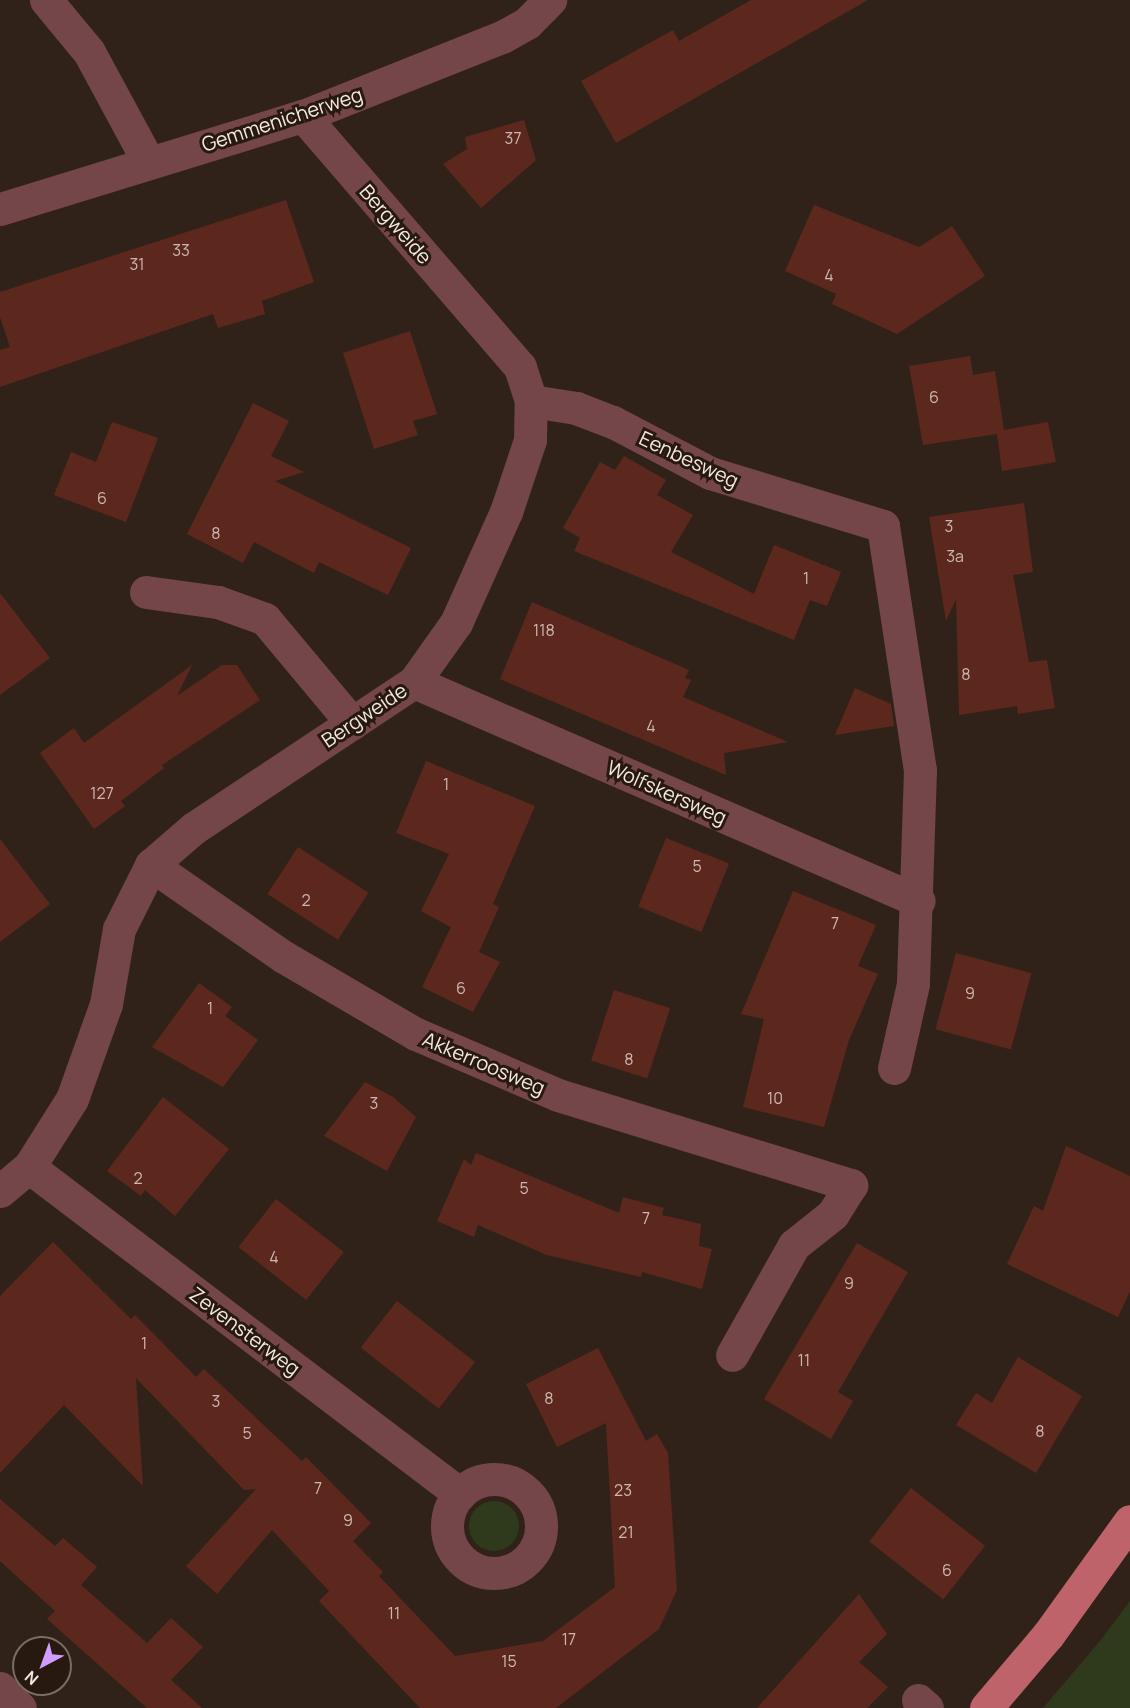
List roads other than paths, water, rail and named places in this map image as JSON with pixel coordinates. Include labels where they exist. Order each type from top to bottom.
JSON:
[{"type":"main road","points":[[986,1708],[1048,1635],[1130,1521]]},
{"type":"street","points":[[46,0],[89,52],[148,161]]},
{"type":"street","name":"Gemmenicherweg","points":[[0,209],[148,161],[303,116],[502,37],[527,23],[550,0]]},
{"type":"street","name":"Bergweide","points":[[0,1191],[29,1167],[72,1099],[106,1004],[119,929],[152,865],[194,828],[414,682],[456,623],[506,512],[530,440],[531,401],[520,368],[303,116]]},
{"type":"street","name":"Eenbesweg","points":[[531,401],[576,408],[613,422],[710,473],[883,526],[920,770],[919,901]]},
{"type":"street","points":[[146,592],[218,602],[265,619],[352,723]]},
{"type":"street","name":"Wolfskersweg","points":[[414,682],[919,901]]},
{"type":"street","name":"Akkerroosweg","points":[[152,865],[284,957],[416,1034],[558,1095],[851,1185],[833,1214],[794,1245],[732,1355]]},
{"type":"street","points":[[894,1068],[914,984],[919,901]]},
{"type":"street","name":"Zevensterweg","points":[[29,1167],[460,1494]]},
{"type":"street","points":[[0,1688],[20,1708]]}]
